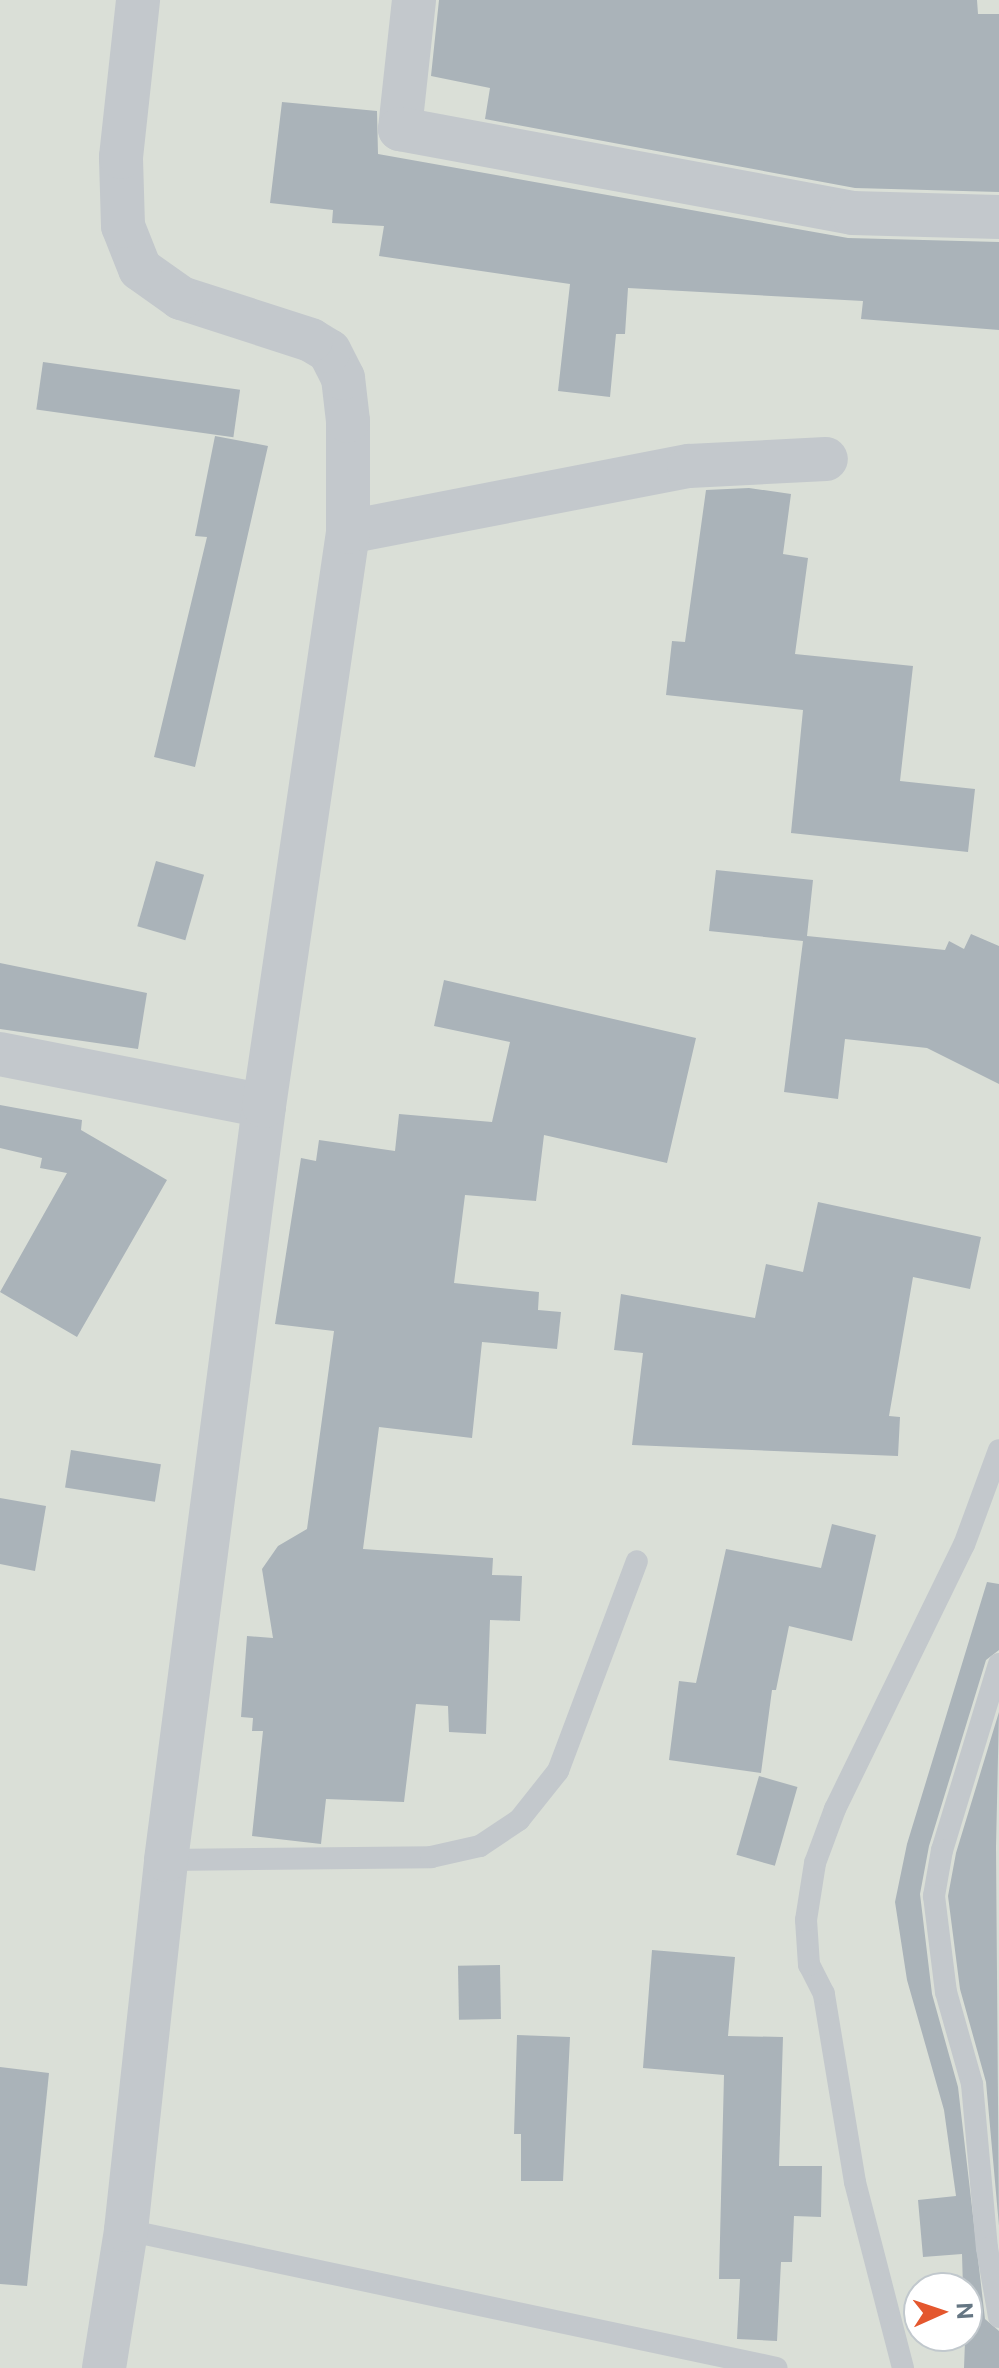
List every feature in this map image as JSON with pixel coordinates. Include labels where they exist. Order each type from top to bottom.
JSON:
[{"type":"street","points":[[104,2368],[126,2230],[166,1860],[264,1106],[348,532],[348,421],[343,378],[329,351],[311,340],[181,298],[140,269],[123,226],[121,157],[138,0]]},
{"type":"street","points":[[414,0],[400,129],[852,213],[999,217]]},
{"type":"street","points":[[348,532],[689,466],[826,459]]},
{"type":"street","points":[[0,1054],[264,1106]]},
{"type":"lane","points":[[903,2368],[855,2182],[824,1994],[809,1965],[806,1920],[815,1863],[835,1809],[964,1545],[999,1450]]},
{"type":"lane","points":[[166,1860],[431,1857],[480,1846],[519,1820],[558,1771],[637,1561]]},
{"type":"lane","points":[[999,1664],[942,1850],[934,1896],[940,1963],[972,2084],[987,2248],[999,2317]]},
{"type":"lane","points":[[126,2230],[777,2368]]},
{"type":"shaded area","points":[[0,0],[999,0],[999,2368],[0,2368]]},
{"type":"building","points":[[439,0],[977,0],[978,14],[999,14],[999,192],[855,188],[485,119],[490,88],[431,76]]},
{"type":"building","points":[[282,102],[377,111],[378,154],[848,238],[999,242],[999,330],[861,319],[863,301],[628,288],[625,334],[616,334],[610,397],[558,391],[570,284],[379,256],[384,226],[332,223],[333,210],[270,203]]},
{"type":"building","points":[[43,362],[240,390],[233,437],[36,410]]},
{"type":"building","points":[[215,436],[268,446],[195,767],[154,757],[207,537],[195,536]]},
{"type":"building","points":[[749,488],[791,494],[783,554],[808,558],[795,654],[913,666],[900,781],[975,789],[968,852],[791,833],[803,710],[666,695],[672,641],[685,642],[706,490]]},
{"type":"building","points":[[156,861],[204,875],[185,940],[137,926]]},
{"type":"building","points":[[716,870],[813,880],[807,936],[945,950],[949,941],[964,949],[971,934],[999,946],[999,1084],[927,1048],[845,1039],[838,1099],[784,1092],[803,941],[709,931]]},
{"type":"building","points":[[0,963],[147,993],[138,1049],[0,1029]]},
{"type":"building","points":[[444,980],[696,1038],[667,1163],[544,1135],[536,1201],[465,1195],[454,1283],[539,1292],[538,1310],[561,1312],[557,1349],[482,1342],[472,1438],[379,1427],[363,1549],[493,1558],[492,1575],[522,1576],[520,1621],[490,1620],[486,1734],[449,1732],[448,1706],[416,1704],[404,1802],[326,1799],[321,1844],[252,1836],[263,1731],[252,1731],[253,1718],[241,1717],[247,1636],[273,1638],[262,1569],[278,1546],[307,1529],[334,1331],[275,1324],[301,1158],[316,1161],[319,1140],[395,1151],[399,1114],[492,1122],[510,1042],[434,1026]]},
{"type":"building","points":[[0,1105],[82,1120],[81,1130],[167,1180],[77,1337],[0,1292],[67,1173],[40,1168],[42,1158],[0,1148]]},
{"type":"building","points":[[818,1202],[981,1237],[970,1289],[913,1277],[889,1416],[900,1417],[898,1456],[632,1445],[643,1353],[614,1350],[621,1294],[755,1318],[766,1264],[803,1272]]},
{"type":"building","points":[[71,1450],[161,1464],[155,1502],[65,1488]]},
{"type":"building","points":[[0,1498],[46,1506],[35,1571],[0,1564]]},
{"type":"building","points":[[832,1524],[876,1535],[852,1641],[789,1626],[776,1690],[772,1690],[761,1773],[669,1760],[679,1681],[696,1683],[726,1549],[821,1568]]},
{"type":"building","points":[[987,1582],[999,1584],[999,1650],[986,1660],[929,1846],[920,1894],[932,1994],[958,2087],[980,2272],[963,2272],[962,2254],[923,2257],[918,2200],[956,2196],[944,2110],[907,1980],[895,1902],[907,1844]]},
{"type":"building","points":[[999,1712],[996,1847],[999,2226],[986,2082],[960,1989],[948,1896],[956,1853]]},
{"type":"building","points":[[759,1776],[797,1787],[775,1866],[736,1855]]},
{"type":"building","points":[[652,1950],[735,1957],[728,2036],[783,2037],[779,2166],[822,2166],[821,2217],[794,2216],[792,2262],[781,2262],[777,2341],[737,2339],[740,2279],[719,2279],[724,2075],[643,2068]]},
{"type":"building","points":[[500,1965],[501,2019],[459,2020],[458,1966]]},
{"type":"building","points":[[517,2035],[570,2037],[563,2181],[521,2181],[521,2134],[514,2134]]},
{"type":"building","points":[[0,2067],[49,2073],[27,2286],[0,2284]]},
{"type":"building","points":[[983,2302],[985,2319],[999,2331],[999,2368],[964,2368],[965,2352],[983,2352]]}]
